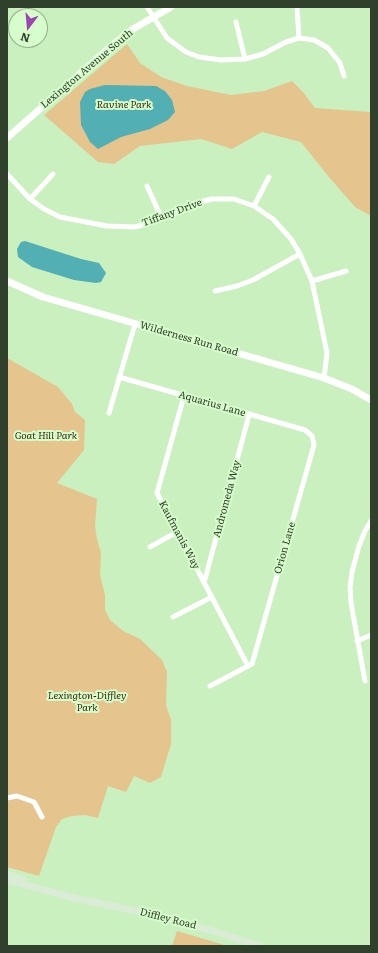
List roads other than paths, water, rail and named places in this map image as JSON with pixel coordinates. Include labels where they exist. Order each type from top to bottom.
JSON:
[{"type":"main road","name":"Diffley Road","points":[[7,874],[74,898]]},
{"type":"main road","name":"Diffley Road","points":[[7,880],[74,898],[152,915],[216,932],[260,946]]},
{"type":"street","points":[[147,7],[168,38],[186,52],[221,60],[245,60],[263,54],[286,42],[299,38],[314,40],[328,48],[340,63],[344,76]]},
{"type":"street","name":"Lexington Avenue South","points":[[7,138],[110,47],[133,29],[171,7]]},
{"type":"street","points":[[297,7],[299,38]]},
{"type":"street","points":[[236,22],[245,60]]},
{"type":"street","name":"Tiffany Drive","points":[[7,174],[30,198],[44,209],[60,217],[106,226],[135,227],[162,219],[196,204],[212,199],[234,199],[254,206],[273,220],[291,240],[300,254],[312,281],[327,353],[324,378]]},
{"type":"street","points":[[30,198],[53,174]]},
{"type":"street","points":[[254,206],[269,176]]},
{"type":"street","points":[[147,186],[162,219]]},
{"type":"street","points":[[215,291],[237,286],[253,280],[300,254]]},
{"type":"street","points":[[312,281],[346,272]]},
{"type":"street","name":"Wilderness Run Road","points":[[7,281],[43,297],[324,378],[352,389],[371,400]]},
{"type":"street","points":[[109,413],[135,324]]},
{"type":"street","name":"Aquarius Lane","points":[[119,377],[305,430]]},
{"type":"street","name":"Kaufmanis Way","points":[[184,396],[156,493],[248,666]]},
{"type":"street","name":"Andromeda Way","points":[[204,583],[249,414]]},
{"type":"street","name":"Orion Lane","points":[[248,666],[252,664],[314,445],[312,436],[305,430]]},
{"type":"street","points":[[364,681],[351,603],[350,588],[352,572],[360,546],[365,531],[371,521]]},
{"type":"street","points":[[150,547],[177,532]]},
{"type":"street","points":[[173,617],[212,597]]},
{"type":"street","points":[[357,641],[371,635]]},
{"type":"street","points":[[210,686],[248,666]]},
{"type":"street","points":[[7,798],[17,796],[34,802],[42,817]]},
{"type":"water","points":[[105,85],[156,86],[165,91],[172,100],[175,112],[168,120],[150,129],[121,137],[98,149],[90,142],[81,125],[80,102],[85,92]]},
{"type":"water","points":[[25,241],[81,259],[99,263],[106,273],[101,282],[96,283],[74,280],[32,267],[18,257],[17,249],[21,242]]},
{"type":"park label","name":"Ravine Park","points":[[124,105]]},
{"type":"park label","name":"Goat Hill Park","points":[[46,436]]},
{"type":"park label","name":"Lexington-Diffley Park","points":[[87,702]]}]
